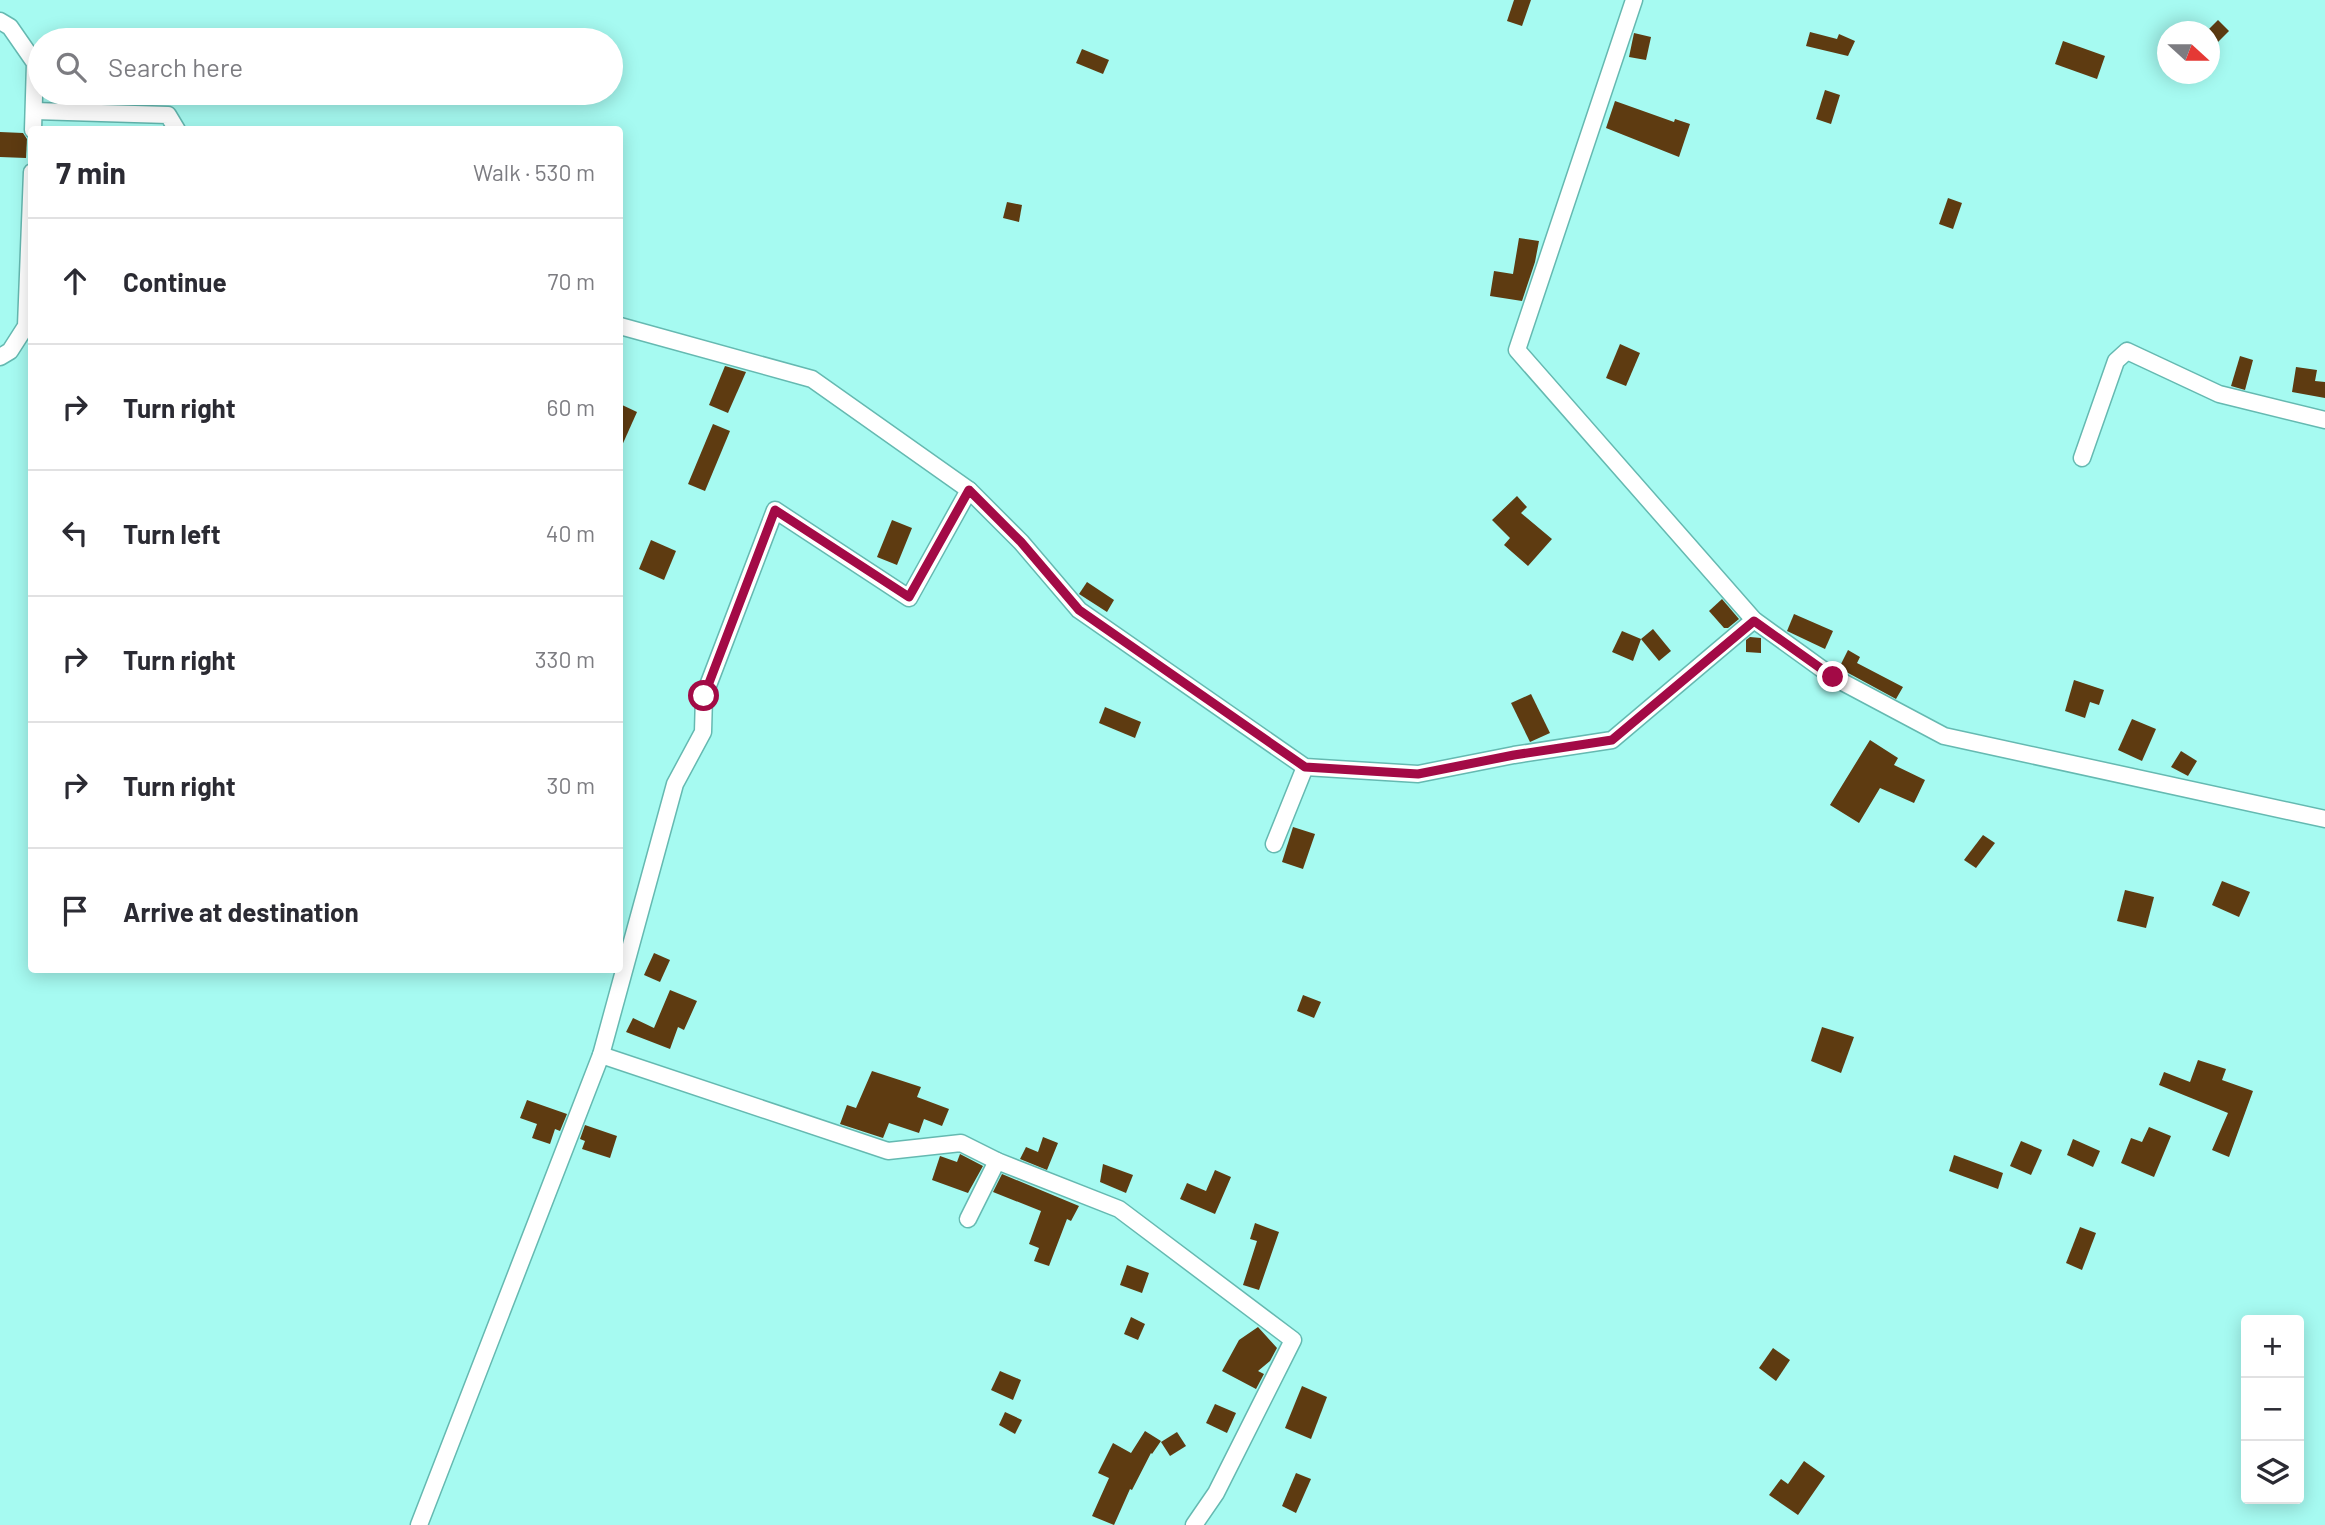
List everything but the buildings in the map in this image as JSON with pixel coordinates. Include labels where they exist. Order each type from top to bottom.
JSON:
[{"type":"street","points":[[1634,0],[1517,350],[1754,621],[1833,677],[1944,736],[2325,819]]},
{"type":"street","points":[[0,21],[10,27],[28,53]]},
{"type":"street","points":[[33,126],[34,105]]},
{"type":"street","points":[[34,111],[168,115],[175,126]]},
{"type":"street","points":[[0,357],[10,351],[26,326],[28,275]]},
{"type":"street","points":[[623,327],[812,379],[969,490],[1021,542],[1079,610],[1305,767],[1418,774],[1514,755],[1612,740],[1754,621]]},
{"type":"street","points":[[2082,458],[2116,361],[2127,351],[2219,394],[2325,420]]},
{"type":"street","points":[[419,1525],[601,1055],[675,784],[703,732],[704,696],[775,510],[909,597],[969,490]]},
{"type":"street","points":[[1274,844],[1305,767]]},
{"type":"street","points":[[601,1055],[888,1151],[961,1143],[997,1161],[1119,1209],[1293,1340],[1216,1493],[1194,1525]]},
{"type":"street","points":[[968,1219],[997,1161]]},
{"type":"route","points":[[704,696],[775,510],[909,597],[969,490],[1021,542],[1079,610],[1305,767],[1418,774],[1514,755],[1612,740],[1754,621],[1833,677]]}]
